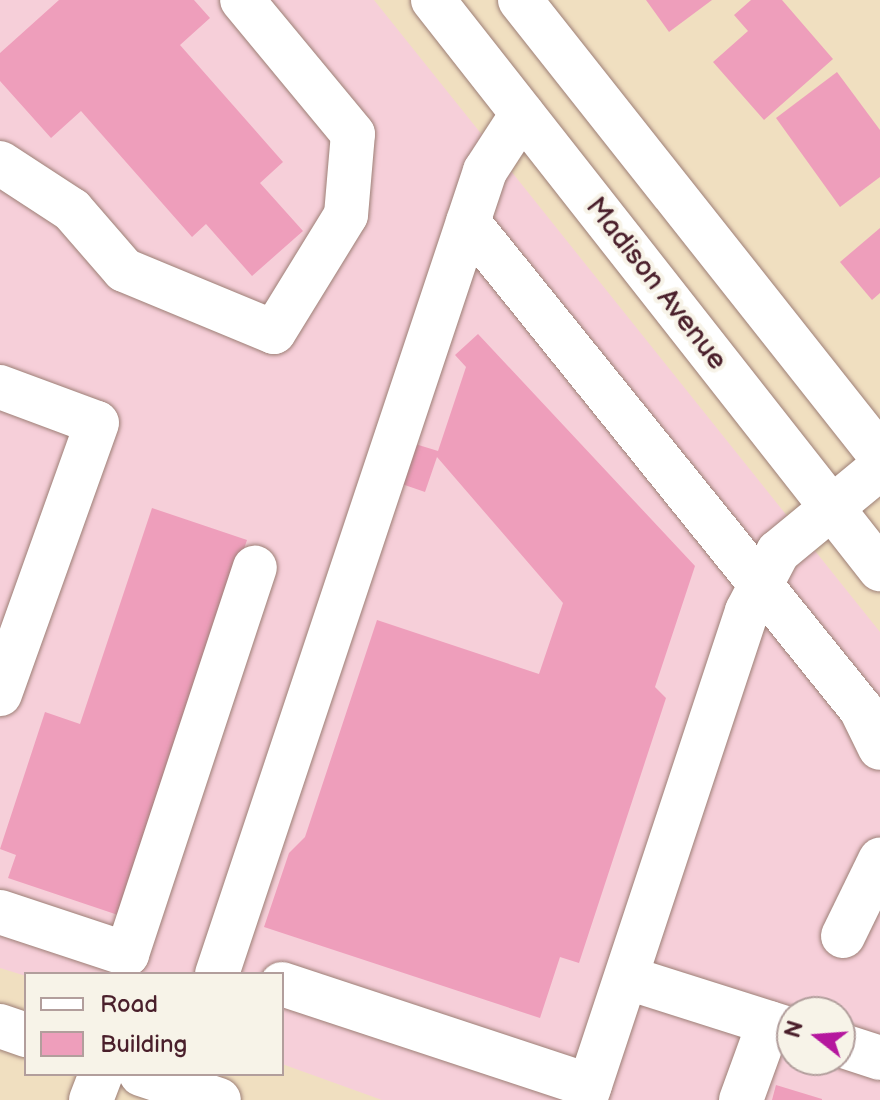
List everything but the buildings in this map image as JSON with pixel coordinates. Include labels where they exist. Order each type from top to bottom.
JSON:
[{"type":"main road","points":[[0,163],[72,210],[124,270],[274,332],[346,215],[353,134],[242,0]]},
{"type":"main road","name":"Madison Avenue","points":[[433,0],[880,569]]},
{"type":"main road","points":[[520,0],[880,455]]},
{"type":"main road","points":[[230,971],[485,171],[522,114]]},
{"type":"main road","points":[[468,222],[759,591],[861,709],[880,748]]},
{"type":"main road","points":[[0,387],[97,423],[0,694]]},
{"type":"main road","points":[[284,985],[588,1093],[759,591],[778,552],[830,505],[880,468]]},
{"type":"main road","points":[[0,912],[125,964],[255,568]]},
{"type":"main road","points":[[843,936],[880,860]]},
{"type":"main road","points":[[628,978],[776,1025]]},
{"type":"main road","points":[[0,1026],[24,1034]]},
{"type":"main road","points":[[741,1100],[776,1034]]},
{"type":"main road","points":[[856,1050],[880,1058]]},
{"type":"main road","points":[[91,1100],[100,1076]]},
{"type":"shaded area","points":[[0,0],[374,0],[880,632],[880,1100],[382,1100],[284,1065],[284,972],[24,972],[24,975],[0,968]]}]
